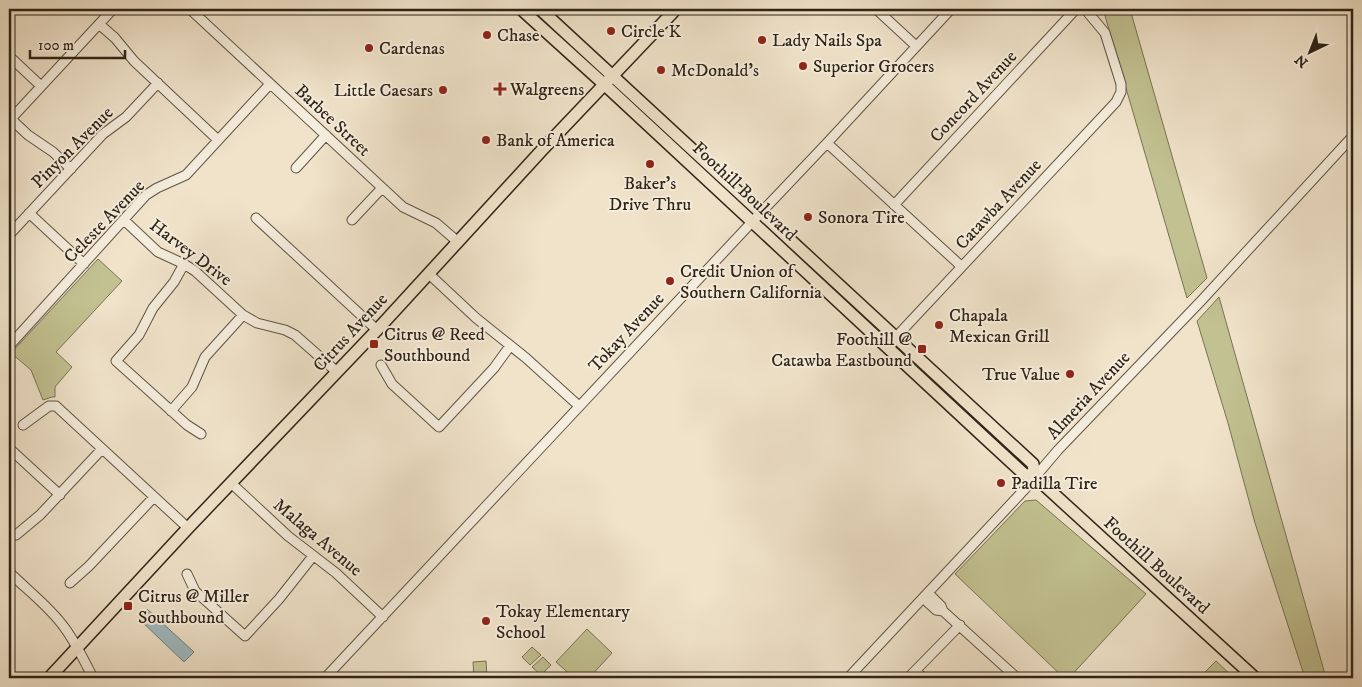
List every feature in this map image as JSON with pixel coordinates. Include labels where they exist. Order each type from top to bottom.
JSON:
[{"type":"main road","name":"Foothill Boulevard","points":[[521,9],[609,80],[760,212],[1034,464],[1035,477]]},
{"type":"main road","name":"Foothill Boulevard","points":[[540,9],[752,222],[1024,474],[1035,477],[1255,678]]},
{"type":"main road","name":"Citrus Avenue","points":[[49,678],[676,9]]},
{"type":"street","points":[[71,169],[53,152],[10,120],[113,9]]},
{"type":"street","points":[[876,9],[916,46]]},
{"type":"street","name":"Tokay Avenue","points":[[325,678],[951,9]]},
{"type":"street","name":"Concord Avenue","points":[[894,205],[1076,9]]},
{"type":"street","name":"Catawba Avenue","points":[[896,337],[1116,102],[1121,92],[1121,84],[1105,33],[1085,9]]},
{"type":"street","name":"Barbee Street","points":[[192,11],[403,207],[436,223],[458,242]]},
{"type":"street","points":[[99,24],[115,38],[134,61],[218,140]]},
{"type":"street","points":[[9,56],[41,86]]},
{"type":"street","name":"Pinyon Avenue","points":[[9,235],[104,134],[126,117],[158,83]]},
{"type":"street","name":"Celeste Avenue","points":[[9,346],[146,195],[186,175],[270,84]]},
{"type":"street","points":[[296,168],[326,135]]},
{"type":"street","name":"Almeria Avenue","points":[[848,678],[1058,450],[1201,301],[1353,136]]},
{"type":"street","points":[[827,143],[961,266]]},
{"type":"street","points":[[352,220],[382,188]]},
{"type":"street","points":[[29,213],[84,264]]},
{"type":"street","points":[[256,218],[377,330]]},
{"type":"street","name":"Harvey Drive","points":[[124,220],[158,252],[184,264],[195,272],[243,315],[257,323],[285,330],[295,335],[337,372]]},
{"type":"street","points":[[184,264],[174,282],[153,308],[139,335],[116,361],[187,425],[201,434]]},
{"type":"street","points":[[429,274],[476,318],[532,363],[579,406]]},
{"type":"street","points":[[171,411],[192,387],[205,357],[243,315]]},
{"type":"street","points":[[381,365],[392,384],[439,427],[494,368],[510,346]]},
{"type":"street","points":[[23,425],[48,406],[56,406],[188,528]]},
{"type":"street","points":[[9,448],[60,495]]},
{"type":"street","points":[[16,535],[60,495],[102,449]]},
{"type":"street","name":"Malaga Avenue","points":[[231,483],[288,536],[357,592],[383,617]]},
{"type":"street","points":[[70,584],[154,497]]},
{"type":"street","points":[[186,574],[195,591],[244,636],[278,599],[313,556]]},
{"type":"street","points":[[9,572],[53,614],[78,648],[93,678]]},
{"type":"street","points":[[925,596],[936,610],[943,611],[960,624],[1017,678]]},
{"type":"street","points":[[908,678],[960,624]]},
{"type":"street","points":[[916,671],[924,678]]},
{"type":"shaded area","points":[[1103,9],[1130,9],[1207,278],[1187,298]]},
{"type":"shaded area","points":[[98,259],[122,281],[56,352],[72,367],[55,387],[55,397],[43,400],[31,370],[11,353]]},
{"type":"shaded area","points":[[1219,297],[1326,678],[1305,678],[1255,523],[1228,423],[1197,321]]},
{"type":"shaded area","points":[[1036,500],[1146,594],[1069,678],[1064,678],[955,574],[1025,501]]},
{"type":"shaded area","points":[[587,629],[612,653],[589,678],[574,678],[556,662]]},
{"type":"shaded area","points":[[532,647],[541,655],[530,665],[522,657]]},
{"type":"shaded area","points":[[543,657],[551,665],[541,675],[532,667]]},
{"type":"shaded area","points":[[486,661],[487,678],[474,678],[473,662]]},
{"type":"shaded area","points":[[1216,661],[1234,678],[1199,678]]},
{"type":"water","points":[[147,609],[194,652],[184,662],[138,618]]},
{"type":"place","name":"Circle K","points":[[611,31]]},
{"type":"place","name":"Chase","points":[[487,35]]},
{"type":"place","name":"Lady Nails Spa","points":[[762,40]]},
{"type":"place","name":"Cardenas","points":[[369,48]]},
{"type":"place","name":"Superior Grocers","points":[[803,66]]},
{"type":"place","name":"McDonald's","points":[[661,70]]},
{"type":"place","name":"Walgreens","points":[[500,89]]},
{"type":"place","name":"Little Caesars","points":[[443,90]]},
{"type":"place","name":"Bank of America","points":[[486,140]]},
{"type":"place","name":"Baker's Drive Thru","points":[[650,164]]},
{"type":"place","name":"Sonora Tire","points":[[808,217]]},
{"type":"place","name":"Credit Union of Southern California","points":[[670,281]]},
{"type":"place","name":"Chapala Mexican Grill","points":[[939,325]]},
{"type":"place","name":"Citrus @ Reed Southbound","points":[[374,344]]},
{"type":"place","name":"Foothill @ Catawba Eastbound","points":[[922,349]]},
{"type":"place","name":"True Value","points":[[1070,374]]},
{"type":"place","name":"Padilla Tire","points":[[1001,483]]},
{"type":"place","name":"Citrus @ Miller Southbound","points":[[128,606]]},
{"type":"place","name":"Tokay Elementary School","points":[[486,621]]}]
